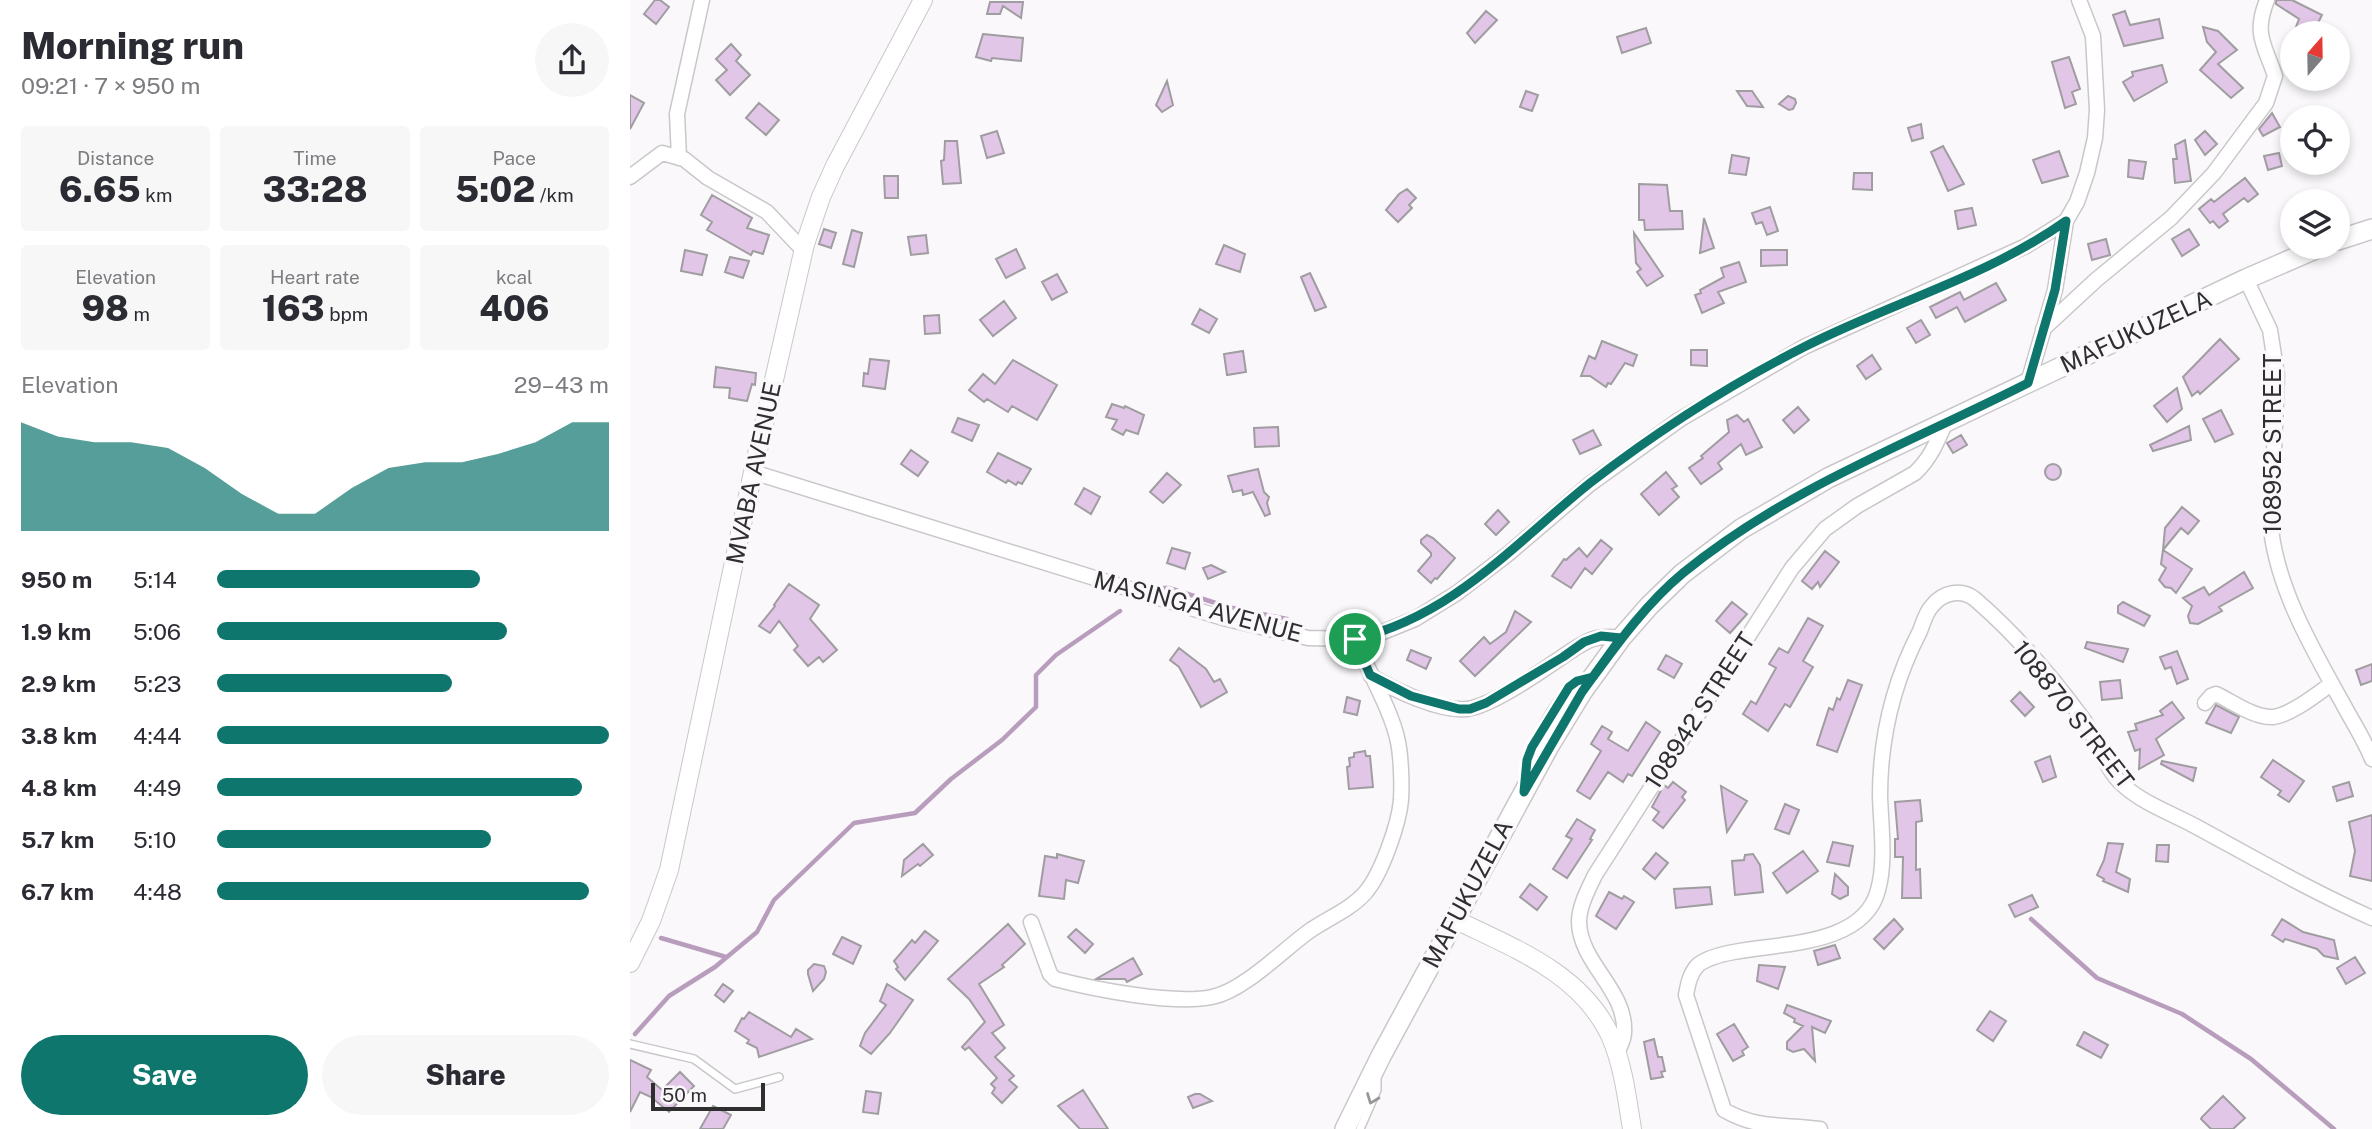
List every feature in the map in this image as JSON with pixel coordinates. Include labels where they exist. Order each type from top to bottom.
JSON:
[{"type":"main road","points":[[2350,236],[2372,229]]},
{"type":"main road","name":"MAFUKUZELA","points":[[1345,1129],[1454,919],[1524,792],[1593,677],[1621,638],[1682,574],[1741,529],[1828,478],[2292,259]]},
{"type":"street","points":[[680,158],[677,114],[702,0]]},
{"type":"street","name":"MVABA AVENUE","points":[[630,963],[651,921],[669,870],[803,250],[835,166],[923,0]]},
{"type":"street","points":[[2028,383],[2055,290],[2066,221],[2077,202],[2095,138],[2097,110],[2093,36],[2079,0]]},
{"type":"street","points":[[2043,329],[2096,280],[2171,218],[2214,173],[2266,103],[2275,76],[2261,38],[2262,18],[2267,0]]},
{"type":"street","points":[[630,177],[662,153],[684,159],[708,178],[767,212],[803,250]]},
{"type":"street","name":"MASINGA AVENUE","points":[[753,472],[1223,618],[1308,638],[1355,639],[1378,634],[1415,619],[1457,593],[1508,554],[1590,484],[1679,420],[1723,394],[1804,347],[2026,246],[2066,221]]},
{"type":"street","name":"108952 STREET","points":[[2246,279],[2270,330],[2277,375],[2271,529],[2273,551],[2295,611],[2372,759]]},
{"type":"street","name":"108942 STREET","points":[[1617,1054],[1624,1034],[1620,1003],[1581,939],[1579,920],[1595,875],[1792,568],[1825,529],[1923,466],[1946,421]]},
{"type":"street","name":"108870 STREET","points":[[1820,1129],[1802,1126],[1758,1129],[1738,1122],[1724,1110],[1686,995],[1688,984],[1691,974],[1700,964],[1719,955],[1827,937],[1839,933],[1858,920],[1871,905],[1880,877],[1880,771],[1891,704],[1907,655],[1932,606],[1953,593],[1960,592],[1973,597],[2017,642],[2084,721],[2110,769],[2122,785],[2149,803],[2194,825],[2271,870],[2372,918]]},
{"type":"street","points":[[1370,675],[1411,696],[1445,706],[1470,709],[1516,686],[1584,642],[1601,636],[1621,638]]},
{"type":"street","points":[[1031,922],[1050,974],[1055,979],[1155,998],[1213,997],[1232,990],[1311,930],[1364,895],[1373,883],[1390,841],[1401,800],[1398,743],[1391,720],[1355,639]]},
{"type":"street","points":[[2205,704],[2216,694],[2255,714],[2275,717],[2307,701],[2331,684]]},
{"type":"street","points":[[1454,919],[1523,954],[1575,985],[1601,1020],[1617,1054],[1632,1129]]},
{"type":"lane","points":[[630,1044],[694,1059],[735,1089],[779,1077]]},
{"type":"lane","points":[[1360,1129],[1377,1090],[1375,1067]]},
{"type":"building","points":[[655,0],[660,0],[669,7],[656,24],[644,14]]},
{"type":"building","points":[[2276,0],[2292,0],[2322,15],[2319,21],[2298,21],[2276,4]]},
{"type":"building","points":[[990,2],[1023,2],[1021,18],[1003,6],[1000,14],[987,14]]},
{"type":"building","points":[[1486,11],[1497,20],[1475,43],[1467,33]]},
{"type":"building","points":[[2125,11],[2130,25],[2159,19],[2163,38],[2124,46],[2113,15]]},
{"type":"building","points":[[2203,27],[2218,31],[2237,50],[2218,64],[2243,88],[2231,98],[2200,70],[2216,52],[2207,42]]},
{"type":"building","points":[[1646,28],[1651,43],[1622,53],[1617,37]]},
{"type":"building","points":[[983,34],[1023,38],[1021,61],[992,58],[991,61],[976,57]]},
{"type":"building","points":[[731,44],[741,55],[736,61],[750,75],[730,95],[716,80],[727,70],[716,59]]},
{"type":"building","points":[[2069,57],[2080,89],[2072,92],[2076,104],[2065,108],[2052,62]]},
{"type":"building","points":[[2162,65],[2167,82],[2134,101],[2123,82],[2133,76],[2132,72]]},
{"type":"building","points":[[1167,81],[1173,105],[1162,112],[1156,105]]},
{"type":"building","points":[[1526,91],[1538,95],[1532,111],[1520,107]]},
{"type":"building","points":[[1737,91],[1752,91],[1763,107],[1747,106]]},
{"type":"building","points":[[630,95],[644,103],[630,129]]},
{"type":"building","points":[[1788,96],[1795,99],[1796,103],[1793,109],[1789,110],[1779,104]]},
{"type":"building","points":[[759,103],[779,120],[766,135],[746,118]]},
{"type":"building","points":[[2272,113],[2280,127],[2263,136],[2259,129]]},
{"type":"building","points":[[1921,124],[1923,138],[1912,141],[1908,128]]},
{"type":"building","points":[[997,131],[1004,153],[987,158],[981,136]]},
{"type":"building","points":[[2205,131],[2217,144],[2205,155],[2195,140]]},
{"type":"building","points":[[2185,140],[2191,181],[2175,183],[2175,145]]},
{"type":"building","points":[[945,141],[957,141],[961,183],[943,184],[941,161],[944,160]]},
{"type":"building","points":[[1943,146],[1964,184],[1948,191],[1931,152]]},
{"type":"building","points":[[2059,151],[2068,176],[2042,183],[2033,160]]},
{"type":"building","points":[[2279,153],[2280,167],[2268,170],[2264,156]]},
{"type":"building","points":[[1732,155],[1749,158],[1746,175],[1729,173]]},
{"type":"building","points":[[2129,160],[2146,162],[2143,179],[2128,177]]},
{"type":"building","points":[[1854,173],[1872,173],[1872,190],[1853,189]]},
{"type":"building","points":[[884,176],[898,176],[898,198],[885,198]]},
{"type":"building","points":[[2245,178],[2258,194],[2248,202],[2244,198],[2223,214],[2228,221],[2219,228],[2213,221],[2210,223],[2199,209],[2211,199],[2214,202]]},
{"type":"building","points":[[1639,184],[1667,185],[1670,211],[1682,211],[1683,229],[1645,230],[1644,220],[1639,220]]},
{"type":"building","points":[[1407,189],[1416,198],[1409,205],[1412,208],[1398,222],[1386,210],[1399,194]]},
{"type":"building","points":[[712,195],[752,218],[747,228],[769,235],[763,254],[753,251],[751,255],[707,230],[712,222],[701,215]]},
{"type":"building","points":[[1770,207],[1778,231],[1767,235],[1762,222],[1756,224],[1752,213]]},
{"type":"building","points":[[1972,208],[1976,225],[1958,229],[1955,211]]},
{"type":"building","points":[[1704,218],[1714,248],[1700,253]]},
{"type":"building","points":[[824,229],[836,233],[831,248],[819,244]]},
{"type":"building","points":[[2189,229],[2199,245],[2182,256],[2172,239]]},
{"type":"building","points":[[852,230],[862,233],[854,267],[843,264]]},
{"type":"building","points":[[1634,233],[1663,276],[1647,286],[1637,272],[1641,269],[1636,263]]},
{"type":"building","points":[[926,235],[928,253],[911,255],[908,237]]},
{"type":"building","points":[[2106,239],[2110,255],[2092,260],[2088,244]]},
{"type":"building","points":[[1224,245],[1245,254],[1240,272],[1216,264]]},
{"type":"building","points":[[1016,249],[1025,268],[1006,278],[996,259]]},
{"type":"building","points":[[685,250],[707,255],[702,275],[681,271]]},
{"type":"building","points":[[1761,250],[1787,250],[1787,265],[1761,266]]},
{"type":"building","points":[[730,257],[749,261],[743,278],[725,272]]},
{"type":"building","points":[[1739,262],[1746,282],[1718,292],[1724,303],[1702,313],[1695,295],[1724,277],[1721,268]]},
{"type":"building","points":[[1310,273],[1326,307],[1315,311],[1301,277]]},
{"type":"building","points":[[1057,274],[1067,292],[1052,300],[1042,282]]},
{"type":"building","points":[[1996,283],[2006,300],[1965,322],[1957,307],[1936,318],[1930,307],[1960,292],[1964,300]]},
{"type":"building","points":[[1004,301],[1016,318],[993,336],[980,320]]},
{"type":"building","points":[[1200,309],[1217,319],[1209,333],[1192,324]]},
{"type":"building","points":[[939,315],[940,333],[925,334],[924,316]]},
{"type":"building","points":[[1921,320],[1930,335],[1916,343],[1907,328]]},
{"type":"building","points":[[2220,339],[2239,359],[2200,394],[2198,391],[2192,396],[2183,377]]},
{"type":"building","points":[[1602,341],[1637,355],[1633,366],[1625,363],[1606,387],[1590,376],[1581,376],[1589,356],[1595,359]]},
{"type":"building","points":[[1691,350],[1707,350],[1707,366],[1691,365]]},
{"type":"building","points":[[1243,351],[1246,372],[1227,375],[1224,354]]},
{"type":"building","points":[[1872,355],[1881,369],[1866,379],[1857,366]]},
{"type":"building","points":[[870,359],[889,361],[885,389],[863,386],[864,373],[868,374]]},
{"type":"building","points":[[1013,360],[1057,385],[1037,420],[1012,406],[1008,412],[987,399],[984,402],[969,390],[983,374],[995,384]]},
{"type":"building","points":[[716,367],[756,373],[755,385],[752,384],[747,401],[729,398],[730,388],[714,387]]},
{"type":"building","points":[[2177,388],[2182,409],[2167,422],[2154,406]]},
{"type":"building","points":[[1112,404],[1124,408],[1125,406],[1144,415],[1138,434],[1126,430],[1123,435],[1112,429],[1117,420],[1106,417]]},
{"type":"building","points":[[1798,407],[1809,420],[1794,433],[1783,420]]},
{"type":"building","points":[[2221,410],[2233,434],[2215,442],[2203,419]]},
{"type":"building","points":[[1737,415],[1744,422],[1748,419],[1762,447],[1746,455],[1741,444],[1718,463],[1722,469],[1701,484],[1689,468],[1729,432],[1727,420]]},
{"type":"building","points":[[958,418],[979,425],[972,441],[952,432]]},
{"type":"building","points":[[2189,426],[2191,440],[2153,451],[2150,445]]},
{"type":"building","points":[[1278,427],[1279,446],[1255,447],[1254,428]]},
{"type":"building","points":[[1593,430],[1601,445],[1580,454],[1573,440]]},
{"type":"building","points":[[1961,435],[1967,445],[1953,453],[1947,443]]},
{"type":"building","points":[[911,450],[928,462],[918,476],[901,464]]},
{"type":"building","points":[[998,453],[1031,469],[1022,484],[1018,482],[1016,485],[1008,480],[1006,483],[987,472]]},
{"type":"building","points":[[2053,464],[2061,472],[2053,480],[2045,472]]},
{"type":"building","points":[[1258,469],[1264,492],[1269,497],[1267,503],[1270,514],[1265,516],[1253,492],[1243,495],[1242,490],[1233,492],[1228,476]]},
{"type":"building","points":[[1666,472],[1677,486],[1672,489],[1679,497],[1659,515],[1641,494]]},
{"type":"building","points":[[1167,473],[1181,485],[1163,503],[1150,492]]},
{"type":"building","points":[[1084,488],[1100,497],[1091,514],[1075,504]]},
{"type":"building","points":[[2182,507],[2199,521],[2188,534],[2181,528],[2163,550],[2165,528]]},
{"type":"building","points":[[1498,510],[1509,522],[1496,535],[1485,524]]},
{"type":"building","points":[[1427,535],[1455,558],[1431,583],[1418,571],[1431,556],[1421,543]]},
{"type":"building","points":[[1601,540],[1612,549],[1592,574],[1585,568],[1571,588],[1552,576],[1564,559],[1579,548],[1587,557]]},
{"type":"building","points":[[1172,548],[1190,553],[1185,569],[1167,563]]},
{"type":"building","points":[[2163,550],[2192,569],[2176,593],[2159,580],[2166,568],[2161,564]]},
{"type":"building","points":[[1825,551],[1839,562],[1820,587],[1818,582],[1812,589],[1802,581]]},
{"type":"building","points":[[1211,565],[1225,572],[1208,579],[1203,568]]},
{"type":"building","points":[[2244,572],[2253,588],[2219,607],[2222,611],[2198,624],[2190,623],[2188,616],[2192,606],[2183,598],[2204,587],[2209,595]]},
{"type":"building","points":[[789,584],[819,605],[810,619],[837,650],[823,662],[819,657],[808,666],[794,650],[798,646],[779,621],[770,633],[759,626]]},
{"type":"building","points":[[1732,602],[1747,614],[1730,633],[1716,621]]},
{"type":"building","points":[[2123,602],[2150,616],[2144,626],[2118,613],[2118,606]]},
{"type":"building","points":[[1515,611],[1531,622],[1475,676],[1460,661],[1484,637],[1490,644],[1506,632]]},
{"type":"building","points":[[1808,618],[1823,626],[1803,661],[1813,667],[1790,707],[1785,704],[1768,731],[1743,714],[1751,701],[1756,704],[1776,668],[1769,664],[1779,648],[1788,653]]},
{"type":"building","points":[[2087,642],[2128,649],[2123,662],[2085,648]]},
{"type":"building","points":[[1179,648],[1206,669],[1214,682],[1220,679],[1227,692],[1201,707],[1179,667],[1170,660]]},
{"type":"building","points":[[1411,650],[1431,658],[1426,669],[1407,660]]},
{"type":"building","points":[[2177,651],[2188,679],[2177,684],[2171,667],[2165,669],[2160,657]]},
{"type":"building","points":[[1666,655],[1682,664],[1674,678],[1658,669]]},
{"type":"building","points":[[2372,664],[2372,681],[2361,685],[2356,670]]},
{"type":"building","points":[[1848,680],[1862,685],[1837,752],[1817,745],[1829,708],[1833,710],[1837,698],[1840,700]]},
{"type":"building","points":[[2120,680],[2122,698],[2102,700],[2100,682]]},
{"type":"building","points":[[2020,692],[2034,707],[2025,716],[2011,701]]},
{"type":"building","points":[[1347,697],[1360,701],[1357,715],[1344,712]]},
{"type":"building","points":[[2172,702],[2184,718],[2156,739],[2164,755],[2139,769],[2140,749],[2135,751],[2128,732],[2137,730],[2135,724],[2163,715],[2160,711]]},
{"type":"building","points":[[2216,705],[2239,717],[2231,733],[2206,723]]},
{"type":"building","points":[[1646,722],[1660,732],[1632,776],[1628,774],[1623,782],[1608,772],[1590,799],[1577,791],[1601,751],[1591,744],[1602,726],[1612,732],[1608,739],[1628,751]]},
{"type":"building","points":[[1365,751],[1366,756],[1370,756],[1373,787],[1349,789],[1349,758],[1354,757],[1354,753]]},
{"type":"building","points":[[2050,756],[2056,777],[2043,782],[2035,762]]},
{"type":"building","points":[[2273,760],[2304,781],[2289,802],[2278,795],[2281,791],[2261,777]]},
{"type":"building","points":[[2162,761],[2196,768],[2193,781],[2161,764]]},
{"type":"building","points":[[1673,782],[1686,792],[1682,797],[1685,800],[1663,828],[1653,820],[1659,812],[1652,807],[1664,785],[1668,788]]},
{"type":"building","points":[[2349,782],[2353,796],[2337,801],[2333,787]]},
{"type":"building","points":[[1721,786],[1747,801],[1727,832],[1724,811]]},
{"type":"building","points":[[1920,800],[1922,821],[1916,822],[1916,870],[1920,869],[1921,898],[1902,898],[1903,857],[1895,857],[1895,839],[1898,839],[1895,802]]},
{"type":"building","points":[[1785,804],[1799,810],[1789,834],[1775,829]]},
{"type":"building","points":[[2372,815],[2372,881],[2350,876],[2355,851],[2349,822]]},
{"type":"building","points":[[1577,819],[1595,830],[1590,839],[1592,840],[1567,878],[1553,869],[1572,839],[1566,836]]},
{"type":"building","points":[[1833,842],[1853,846],[1849,866],[1827,862]]},
{"type":"building","points":[[2108,843],[2123,844],[2116,872],[2130,879],[2128,892],[2103,881],[2104,879],[2097,875]]},
{"type":"building","points":[[923,844],[933,855],[902,876],[904,860]]},
{"type":"building","points":[[2157,845],[2169,845],[2168,862],[2156,861]]},
{"type":"building","points":[[1803,851],[1818,871],[1787,893],[1773,873]]},
{"type":"building","points":[[1656,853],[1668,863],[1655,879],[1643,869]]},
{"type":"building","points":[[1057,854],[1084,861],[1078,883],[1066,880],[1064,899],[1039,896],[1045,856],[1057,858]]},
{"type":"building","points":[[1753,854],[1760,865],[1763,892],[1735,895],[1732,861],[1744,860],[1745,855]]},
{"type":"building","points":[[1835,874],[1848,887],[1848,895],[1840,899],[1832,894]]},
{"type":"building","points":[[1530,884],[1547,897],[1537,910],[1520,897]]},
{"type":"building","points":[[1710,887],[1712,904],[1676,908],[1674,889]]},
{"type":"building","points":[[1609,892],[1634,902],[1616,929],[1596,916]]},
{"type":"building","points":[[2032,895],[2038,907],[2015,917],[2009,905]]},
{"type":"building","points":[[1894,919],[1903,929],[1884,949],[1874,939]]},
{"type":"building","points":[[2282,919],[2303,932],[2334,940],[2338,959],[2324,956],[2317,949],[2285,939],[2283,942],[2272,935]]},
{"type":"building","points":[[1008,924],[1025,944],[1002,965],[1004,967],[979,984],[1004,1025],[992,1033],[1005,1048],[995,1057],[1014,1076],[1009,1080],[1017,1087],[1002,1103],[992,1093],[995,1088],[991,1084],[997,1078],[969,1047],[965,1050],[962,1047],[985,1022],[969,999],[948,979]]},
{"type":"building","points":[[1076,929],[1093,944],[1085,953],[1068,937]]},
{"type":"building","points":[[925,931],[938,941],[905,980],[896,969],[898,967],[894,961],[912,940],[915,943]]},
{"type":"building","points":[[842,937],[861,946],[853,964],[833,954]]},
{"type":"building","points":[[1835,945],[1840,958],[1818,965],[1814,951]]},
{"type":"building","points":[[2355,957],[2365,973],[2346,984],[2337,968]]},
{"type":"building","points":[[1133,958],[1142,974],[1127,982],[1125,979],[1096,979]]},
{"type":"building","points":[[814,964],[824,966],[826,972],[824,979],[813,991],[808,970]]},
{"type":"building","points":[[1759,965],[1785,967],[1778,989],[1757,981]]},
{"type":"building","points":[[723,984],[733,991],[724,1002],[715,995]]},
{"type":"building","points":[[887,984],[913,1000],[890,1033],[871,1054],[860,1046],[865,1033],[886,1005],[880,1001]]},
{"type":"building","points":[[1787,1005],[1831,1021],[1825,1033],[1812,1027],[1815,1061],[1804,1049],[1793,1052],[1787,1049],[1787,1042],[1803,1026],[1784,1013]]},
{"type":"building","points":[[1990,1011],[2006,1021],[1993,1041],[1977,1030]]},
{"type":"building","points":[[749,1012],[791,1037],[796,1029],[812,1039],[759,1057],[757,1048],[747,1043],[749,1040],[735,1031]]},
{"type":"building","points":[[1734,1024],[1748,1047],[1742,1051],[1744,1055],[1733,1061],[1717,1034]]},
{"type":"building","points":[[2084,1032],[2108,1045],[2101,1058],[2077,1045]]},
{"type":"building","points":[[1654,1039],[1665,1071],[1661,1072],[1663,1077],[1651,1079],[1644,1042]]},
{"type":"building","points":[[630,1060],[651,1070],[647,1077],[662,1090],[680,1072],[694,1086],[669,1112],[651,1097],[640,1092],[630,1112]]},
{"type":"building","points":[[1083,1090],[1108,1129],[1080,1129],[1058,1106]]},
{"type":"building","points":[[866,1091],[881,1093],[878,1114],[863,1112]]},
{"type":"building","points":[[1195,1094],[1212,1101],[1193,1108],[1188,1097]]},
{"type":"building","points":[[2223,1096],[2245,1118],[2233,1129],[2211,1129],[2201,1119]]},
{"type":"building","points":[[713,1106],[731,1115],[723,1129],[700,1129]]},
{"type":"waterway","points":[[1145,588],[1169,588],[1228,607],[1287,619]]},
{"type":"waterway","points":[[635,1034],[669,996],[715,967],[757,932],[774,900],[854,823],[915,813],[951,779],[1002,740],[1036,707],[1036,675],[1056,655],[1120,611]]},
{"type":"waterway","points":[[2031,919],[2097,978],[2182,1014],[2251,1059],[2334,1129]]},
{"type":"waterway","points":[[661,938],[726,957]]},
{"type":"route","points":[[1355,639],[1370,675],[1411,696],[1445,706],[1470,709],[1516,686],[1584,642],[1601,636],[1621,638],[1582,692],[1524,792],[1527,760],[1532,747],[1569,687],[1577,681],[1593,677],[1621,638],[1682,574],[1741,529],[1786,501],[1828,478],[2028,383],[2055,290],[2066,221],[2026,246],[1804,347],[1679,420],[1590,484],[1508,554],[1457,593],[1415,619],[1378,634],[1355,639]]}]
